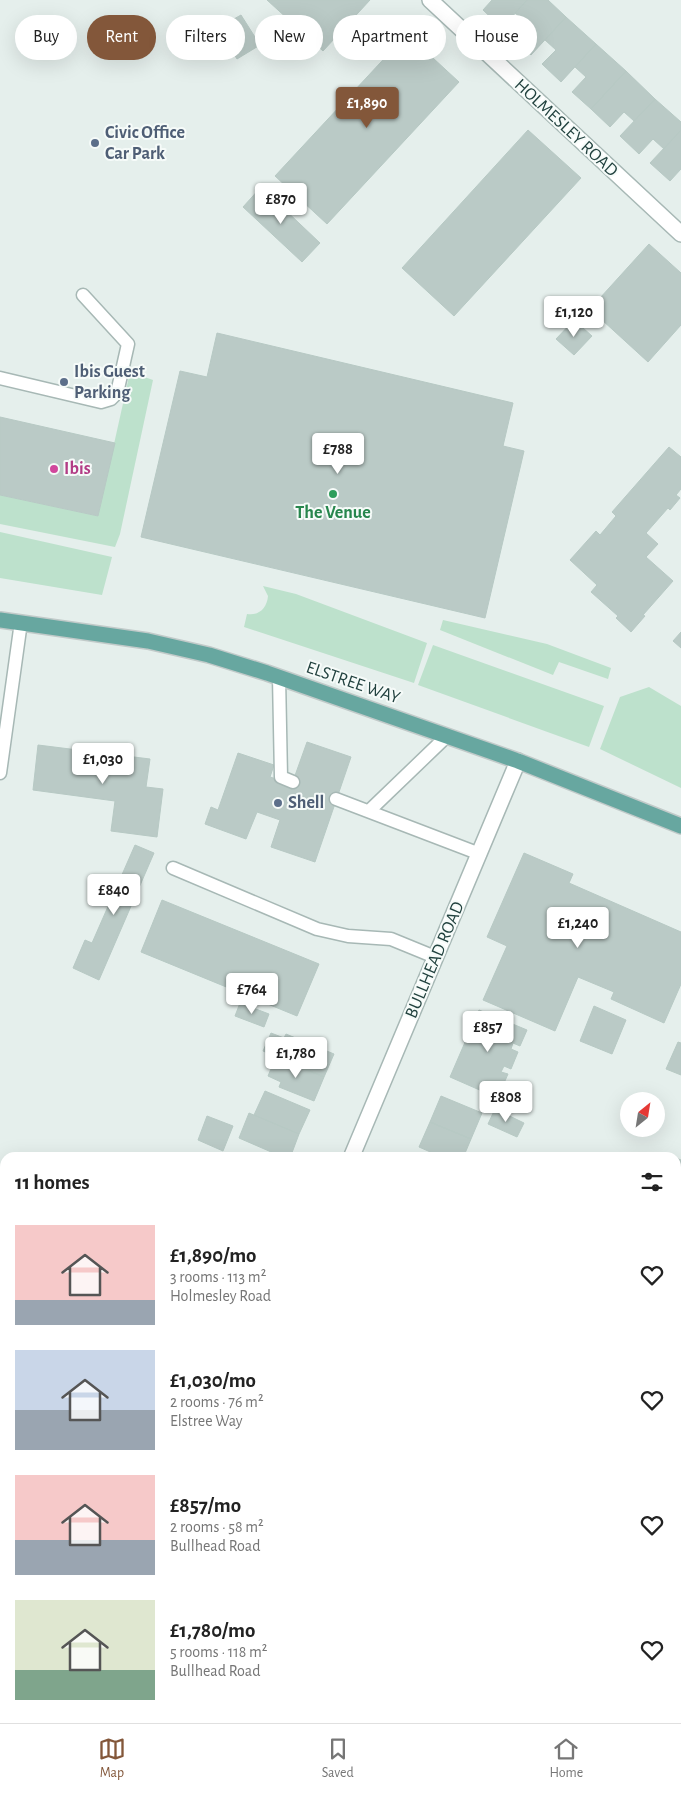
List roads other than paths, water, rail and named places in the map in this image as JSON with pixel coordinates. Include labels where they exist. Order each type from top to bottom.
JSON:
[{"type":"main road","name":"ELSTREE WAY","points":[[0,620],[148,641],[209,655],[278,677],[518,761],[681,826]]},
{"type":"street","name":"HOLMESLEY ROAD","points":[[430,0],[681,234]]},
{"type":"street","name":"BULLHEAD ROAD","points":[[354,1152],[518,761]]},
{"type":"lane","points":[[0,378],[101,402],[111,399],[117,393],[128,344],[83,295]]},
{"type":"lane","points":[[0,773],[21,622]]},
{"type":"lane","points":[[278,677],[280,777],[293,782]]},
{"type":"lane","points":[[369,811],[447,736]]},
{"type":"lane","points":[[336,799],[480,854]]},
{"type":"lane","points":[[173,868],[317,929],[348,936],[391,939],[435,957]]},
{"type":"place","name":"Civic Office Car Park","points":[[95,143]]},
{"type":"place","name":"Ibis Guest Parking","points":[[64,382]]},
{"type":"place","name":"Ibis","points":[[54,469]]},
{"type":"place","name":"The Venue","points":[[333,494]]},
{"type":"place","name":"Shell","points":[[278,803]]}]
